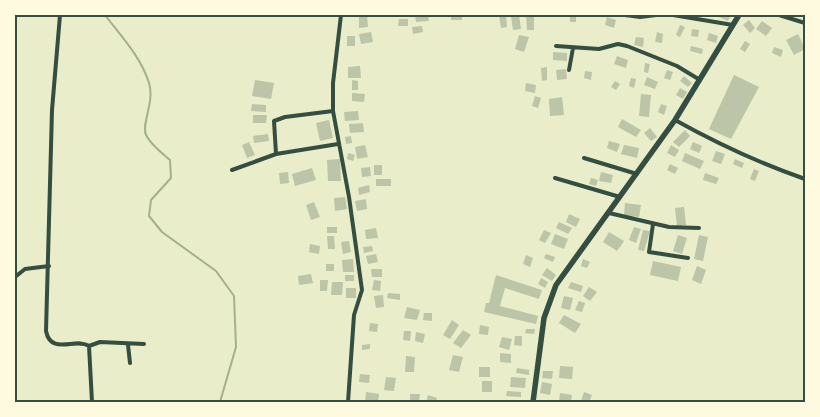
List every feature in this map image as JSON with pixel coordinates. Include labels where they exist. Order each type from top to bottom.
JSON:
[{"type":"main road","points":[[533,402],[544,318],[552,293],[560,278],[675,120],[739,15]]},
{"type":"street","points":[[60,15],[52,110],[47,335],[52,342],[58,345],[84,343],[89,346]]},
{"type":"street","points":[[341,15],[333,83],[334,111],[338,144],[347,181],[362,287],[354,315],[348,402]]},
{"type":"street","points":[[625,15],[640,17],[656,15]]},
{"type":"street","points":[[673,15],[733,25]]},
{"type":"street","points":[[779,15],[793,21],[805,22]]},
{"type":"street","points":[[556,46],[599,49],[618,44],[627,46],[677,66],[700,80]]},
{"type":"street","points":[[569,70],[573,48]]},
{"type":"street","points":[[276,154],[274,121],[285,117],[334,111]]},
{"type":"street","points":[[675,120],[729,149],[762,164],[805,179]]},
{"type":"street","points":[[232,170],[276,154],[338,144]]},
{"type":"street","points":[[584,158],[637,174]]},
{"type":"street","points":[[555,178],[620,197]]},
{"type":"street","points":[[609,213],[653,224],[699,228]]},
{"type":"street","points":[[653,224],[650,252],[688,258]]},
{"type":"street","points":[[15,277],[25,269],[49,266]]},
{"type":"street","points":[[89,346],[100,342],[128,345],[144,344]]},
{"type":"street","points":[[128,345],[130,363]]},
{"type":"street","points":[[89,346],[92,402]]},
{"type":"building","points":[[359,15],[367,15],[368,27],[359,28]]},
{"type":"building","points":[[415,15],[428,15],[429,21],[416,22]]},
{"type":"building","points":[[451,15],[462,15],[462,20],[451,20]]},
{"type":"building","points":[[499,15],[506,15],[507,27],[501,28]]},
{"type":"building","points":[[519,15],[521,29],[513,30],[511,16]]},
{"type":"building","points":[[526,15],[534,15],[534,30],[527,30]]},
{"type":"building","points":[[570,15],[576,15],[576,22],[570,22]]},
{"type":"building","points":[[719,15],[731,15],[728,21],[719,17]]},
{"type":"building","points":[[607,17],[616,20],[614,28],[605,25]]},
{"type":"building","points":[[399,19],[408,19],[408,26],[398,26]]},
{"type":"building","points":[[749,20],[755,28],[750,33],[743,25]]},
{"type":"building","points":[[762,21],[772,28],[766,36],[756,29]]},
{"type":"building","points":[[680,25],[685,27],[680,37],[676,35]]},
{"type":"building","points":[[422,26],[423,32],[413,34],[412,27]]},
{"type":"building","points":[[692,29],[699,30],[698,37],[691,36]]},
{"type":"building","points":[[371,32],[373,42],[361,44],[359,34]]},
{"type":"building","points":[[657,32],[663,34],[662,43],[655,42]]},
{"type":"building","points":[[709,33],[718,36],[716,43],[707,40]]},
{"type":"building","points":[[798,34],[805,49],[794,55],[786,40]]},
{"type":"building","points":[[519,35],[529,37],[524,52],[515,49]]},
{"type":"building","points":[[347,36],[355,36],[355,46],[347,46]]},
{"type":"building","points":[[636,37],[644,38],[643,47],[634,45]]},
{"type":"building","points":[[745,41],[750,44],[745,52],[740,49]]},
{"type":"building","points":[[691,46],[703,49],[702,54],[690,51]]},
{"type":"building","points":[[774,47],[783,50],[781,57],[772,53]]},
{"type":"building","points":[[553,52],[567,53],[567,61],[553,60]]},
{"type":"building","points":[[617,56],[628,60],[626,68],[614,64]]},
{"type":"building","points":[[645,63],[650,64],[648,73],[644,72]]},
{"type":"building","points":[[360,66],[361,78],[348,78],[348,67]]},
{"type":"building","points":[[547,67],[547,80],[542,81],[541,68]]},
{"type":"building","points":[[566,69],[567,79],[557,80],[556,70]]},
{"type":"building","points":[[667,70],[673,72],[670,80],[664,78]]},
{"type":"building","points":[[585,71],[592,72],[591,80],[584,78]]},
{"type":"building","points":[[734,75],[759,87],[731,139],[709,129]]},
{"type":"building","points":[[684,76],[692,83],[688,87],[680,81]]},
{"type":"building","points":[[647,77],[658,82],[655,89],[644,85]]},
{"type":"building","points":[[631,78],[636,79],[634,88],[629,86]]},
{"type":"building","points":[[255,80],[274,83],[271,99],[252,96]]},
{"type":"building","points":[[352,80],[358,81],[358,90],[352,90]]},
{"type":"building","points":[[615,81],[620,84],[616,90],[611,87]]},
{"type":"building","points":[[526,83],[536,85],[535,93],[525,91]]},
{"type":"building","points":[[680,88],[687,92],[683,99],[676,95]]},
{"type":"building","points":[[352,93],[365,94],[364,102],[352,101]]},
{"type":"building","points":[[641,94],[651,95],[649,117],[639,116]]},
{"type":"building","points":[[535,96],[541,98],[538,108],[532,106]]},
{"type":"building","points":[[562,97],[564,115],[550,116],[549,99]]},
{"type":"building","points":[[252,104],[266,105],[266,112],[251,111]]},
{"type":"building","points":[[661,104],[667,106],[664,115],[658,112]]},
{"type":"building","points":[[358,111],[359,120],[345,121],[344,112]]},
{"type":"building","points":[[253,115],[267,115],[266,123],[253,123]]},
{"type":"building","points":[[622,119],[641,130],[636,137],[618,127]]},
{"type":"building","points":[[329,120],[333,138],[320,141],[316,123]]},
{"type":"building","points":[[363,123],[364,132],[350,133],[349,124]]},
{"type":"building","points":[[650,128],[657,137],[651,141],[644,133]]},
{"type":"building","points":[[685,130],[690,136],[679,147],[673,142]]},
{"type":"building","points":[[268,134],[269,141],[254,143],[253,136]]},
{"type":"building","points":[[351,136],[352,143],[346,144],[345,137]]},
{"type":"building","points":[[609,141],[620,144],[617,152],[607,148]]},
{"type":"building","points":[[249,142],[255,155],[247,158],[242,145]]},
{"type":"building","points":[[693,142],[702,146],[699,153],[690,149]]},
{"type":"building","points":[[365,145],[368,157],[357,159],[355,147]]},
{"type":"building","points":[[624,145],[639,148],[637,158],[621,154]]},
{"type":"building","points":[[671,145],[679,150],[675,157],[667,153]]},
{"type":"building","points":[[716,151],[725,154],[721,164],[712,161]]},
{"type":"building","points":[[348,153],[355,155],[353,161],[347,159]]},
{"type":"building","points":[[685,153],[704,161],[700,169],[682,161]]},
{"type":"building","points":[[340,159],[341,181],[328,181],[327,160]]},
{"type":"building","points":[[735,159],[744,163],[742,168],[733,164]]},
{"type":"building","points":[[670,164],[678,168],[675,174],[667,170]]},
{"type":"building","points":[[374,165],[382,165],[382,175],[374,175]]},
{"type":"building","points":[[370,167],[371,176],[362,177],[361,168]]},
{"type":"building","points":[[312,168],[316,180],[295,186],[292,174]]},
{"type":"building","points":[[754,169],[759,171],[755,181],[750,179]]},
{"type":"building","points":[[288,172],[289,183],[280,184],[279,173]]},
{"type":"building","points":[[601,172],[613,175],[611,183],[599,181]]},
{"type":"building","points":[[705,173],[719,178],[716,184],[703,180]]},
{"type":"building","points":[[591,178],[598,180],[596,186],[589,184]]},
{"type":"building","points":[[376,179],[391,179],[391,186],[376,186]]},
{"type":"building","points":[[369,185],[370,192],[359,195],[358,188]]},
{"type":"building","points":[[345,197],[347,209],[335,211],[334,198]]},
{"type":"building","points":[[366,199],[367,209],[357,211],[355,201]]},
{"type":"building","points":[[314,202],[320,217],[311,220],[306,205]]},
{"type":"building","points":[[625,203],[641,205],[639,217],[624,215]]},
{"type":"building","points":[[684,207],[686,225],[677,226],[675,208]]},
{"type":"building","points":[[569,214],[580,219],[576,227],[566,222]]},
{"type":"building","points":[[559,222],[572,228],[568,234],[556,228]]},
{"type":"building","points":[[327,227],[337,227],[337,233],[327,233]]},
{"type":"building","points":[[634,227],[641,229],[636,243],[629,240]]},
{"type":"building","points":[[376,228],[378,238],[366,239],[365,230]]},
{"type":"building","points":[[544,230],[551,233],[545,243],[539,240]]},
{"type":"building","points":[[643,230],[650,231],[644,251],[638,250]]},
{"type":"building","points":[[609,232],[624,241],[617,251],[603,242]]},
{"type":"building","points":[[555,234],[568,239],[564,249],[551,244]]},
{"type":"building","points":[[678,235],[687,238],[682,254],[673,251]]},
{"type":"building","points":[[699,235],[708,237],[703,261],[694,259]]},
{"type":"building","points":[[327,236],[334,236],[335,249],[328,249]]},
{"type":"building","points":[[349,241],[351,252],[343,254],[341,242]]},
{"type":"building","points":[[310,244],[320,246],[319,254],[309,252]]},
{"type":"building","points":[[372,246],[373,251],[364,253],[363,247]]},
{"type":"building","points":[[376,254],[378,262],[368,264],[366,256]]},
{"type":"building","points":[[546,254],[555,257],[553,262],[544,258]]},
{"type":"building","points":[[526,255],[533,258],[530,267],[523,264]]},
{"type":"building","points":[[353,259],[354,272],[343,272],[342,260]]},
{"type":"building","points":[[583,259],[590,262],[587,268],[581,266]]},
{"type":"building","points":[[653,261],[681,267],[678,281],[650,275]]},
{"type":"building","points":[[326,264],[334,264],[334,271],[326,271]]},
{"type":"building","points":[[697,266],[706,270],[701,284],[692,280]]},
{"type":"building","points":[[547,268],[556,275],[552,281],[542,275]]},
{"type":"building","points":[[371,269],[382,269],[382,277],[372,277]]},
{"type":"building","points":[[311,274],[313,283],[299,285],[298,276]]},
{"type":"building","points":[[345,275],[354,275],[354,281],[345,281]]},
{"type":"building","points":[[496,275],[542,290],[539,299],[505,288],[500,306],[538,316],[536,324],[484,312],[486,303],[489,303]]},
{"type":"building","points":[[541,278],[548,282],[545,288],[538,284]]},
{"type":"building","points":[[320,280],[328,280],[327,291],[320,291]]},
{"type":"building","points":[[374,280],[381,281],[380,291],[372,290]]},
{"type":"building","points":[[332,282],[343,282],[342,295],[331,295]]},
{"type":"building","points":[[571,282],[583,286],[581,292],[568,288]]},
{"type":"building","points":[[589,287],[597,292],[590,301],[583,296]]},
{"type":"building","points":[[346,288],[356,288],[356,298],[346,298]]},
{"type":"building","points":[[388,293],[400,294],[400,300],[387,298]]},
{"type":"building","points":[[383,295],[384,307],[376,308],[374,296]]},
{"type":"building","points":[[564,296],[573,298],[570,310],[561,308]]},
{"type":"building","points":[[579,301],[585,303],[582,312],[575,310]]},
{"type":"building","points":[[407,307],[420,310],[417,320],[404,318]]},
{"type":"building","points":[[424,313],[432,313],[432,321],[423,320]]},
{"type":"building","points":[[564,315],[581,324],[575,333],[559,323]]},
{"type":"building","points":[[452,320],[459,325],[450,339],[443,335]]},
{"type":"building","points":[[370,323],[378,324],[377,332],[369,331]]},
{"type":"building","points":[[480,325],[489,327],[488,335],[479,334]]},
{"type":"building","points":[[526,329],[535,329],[534,334],[525,333]]},
{"type":"building","points":[[463,330],[471,335],[461,348],[453,343]]},
{"type":"building","points":[[404,331],[411,331],[410,341],[403,340]]},
{"type":"building","points":[[416,332],[425,334],[423,343],[415,341]]},
{"type":"building","points":[[515,336],[522,336],[522,346],[514,345]]},
{"type":"building","points":[[502,337],[512,339],[509,350],[499,347]]},
{"type":"building","points":[[370,344],[370,349],[362,350],[362,345]]},
{"type":"building","points":[[500,353],[511,354],[511,363],[500,362]]},
{"type":"building","points":[[453,355],[463,357],[459,372],[449,370]]},
{"type":"building","points":[[406,356],[415,357],[414,372],[405,372]]},
{"type":"building","points":[[560,366],[573,367],[572,379],[559,378]]},
{"type":"building","points":[[479,367],[490,367],[490,377],[479,377]]},
{"type":"building","points":[[517,368],[529,370],[529,375],[516,373]]},
{"type":"building","points":[[543,371],[553,371],[552,379],[542,378]]},
{"type":"building","points":[[360,374],[370,375],[369,383],[359,382]]},
{"type":"building","points":[[386,377],[396,378],[394,391],[384,390]]},
{"type":"building","points":[[511,377],[526,378],[525,388],[510,387]]},
{"type":"building","points":[[482,381],[492,381],[492,392],[482,392]]},
{"type":"building","points":[[542,382],[552,384],[550,395],[540,393]]},
{"type":"building","points":[[507,391],[521,392],[521,397],[506,396]]},
{"type":"building","points":[[366,392],[379,394],[378,402],[365,402]]},
{"type":"building","points":[[584,392],[592,395],[589,402],[581,401]]},
{"type":"building","points":[[560,393],[572,395],[571,402],[559,402]]},
{"type":"building","points":[[410,394],[420,394],[419,402],[410,402]]},
{"type":"building","points":[[428,395],[437,398],[436,402],[426,402]]},
{"type":"waterway","points":[[105,15],[141,64],[150,90],[145,125],[146,135],[170,160],[171,178],[151,200],[149,216],[162,232],[216,271],[234,296],[236,347],[220,402]]}]
